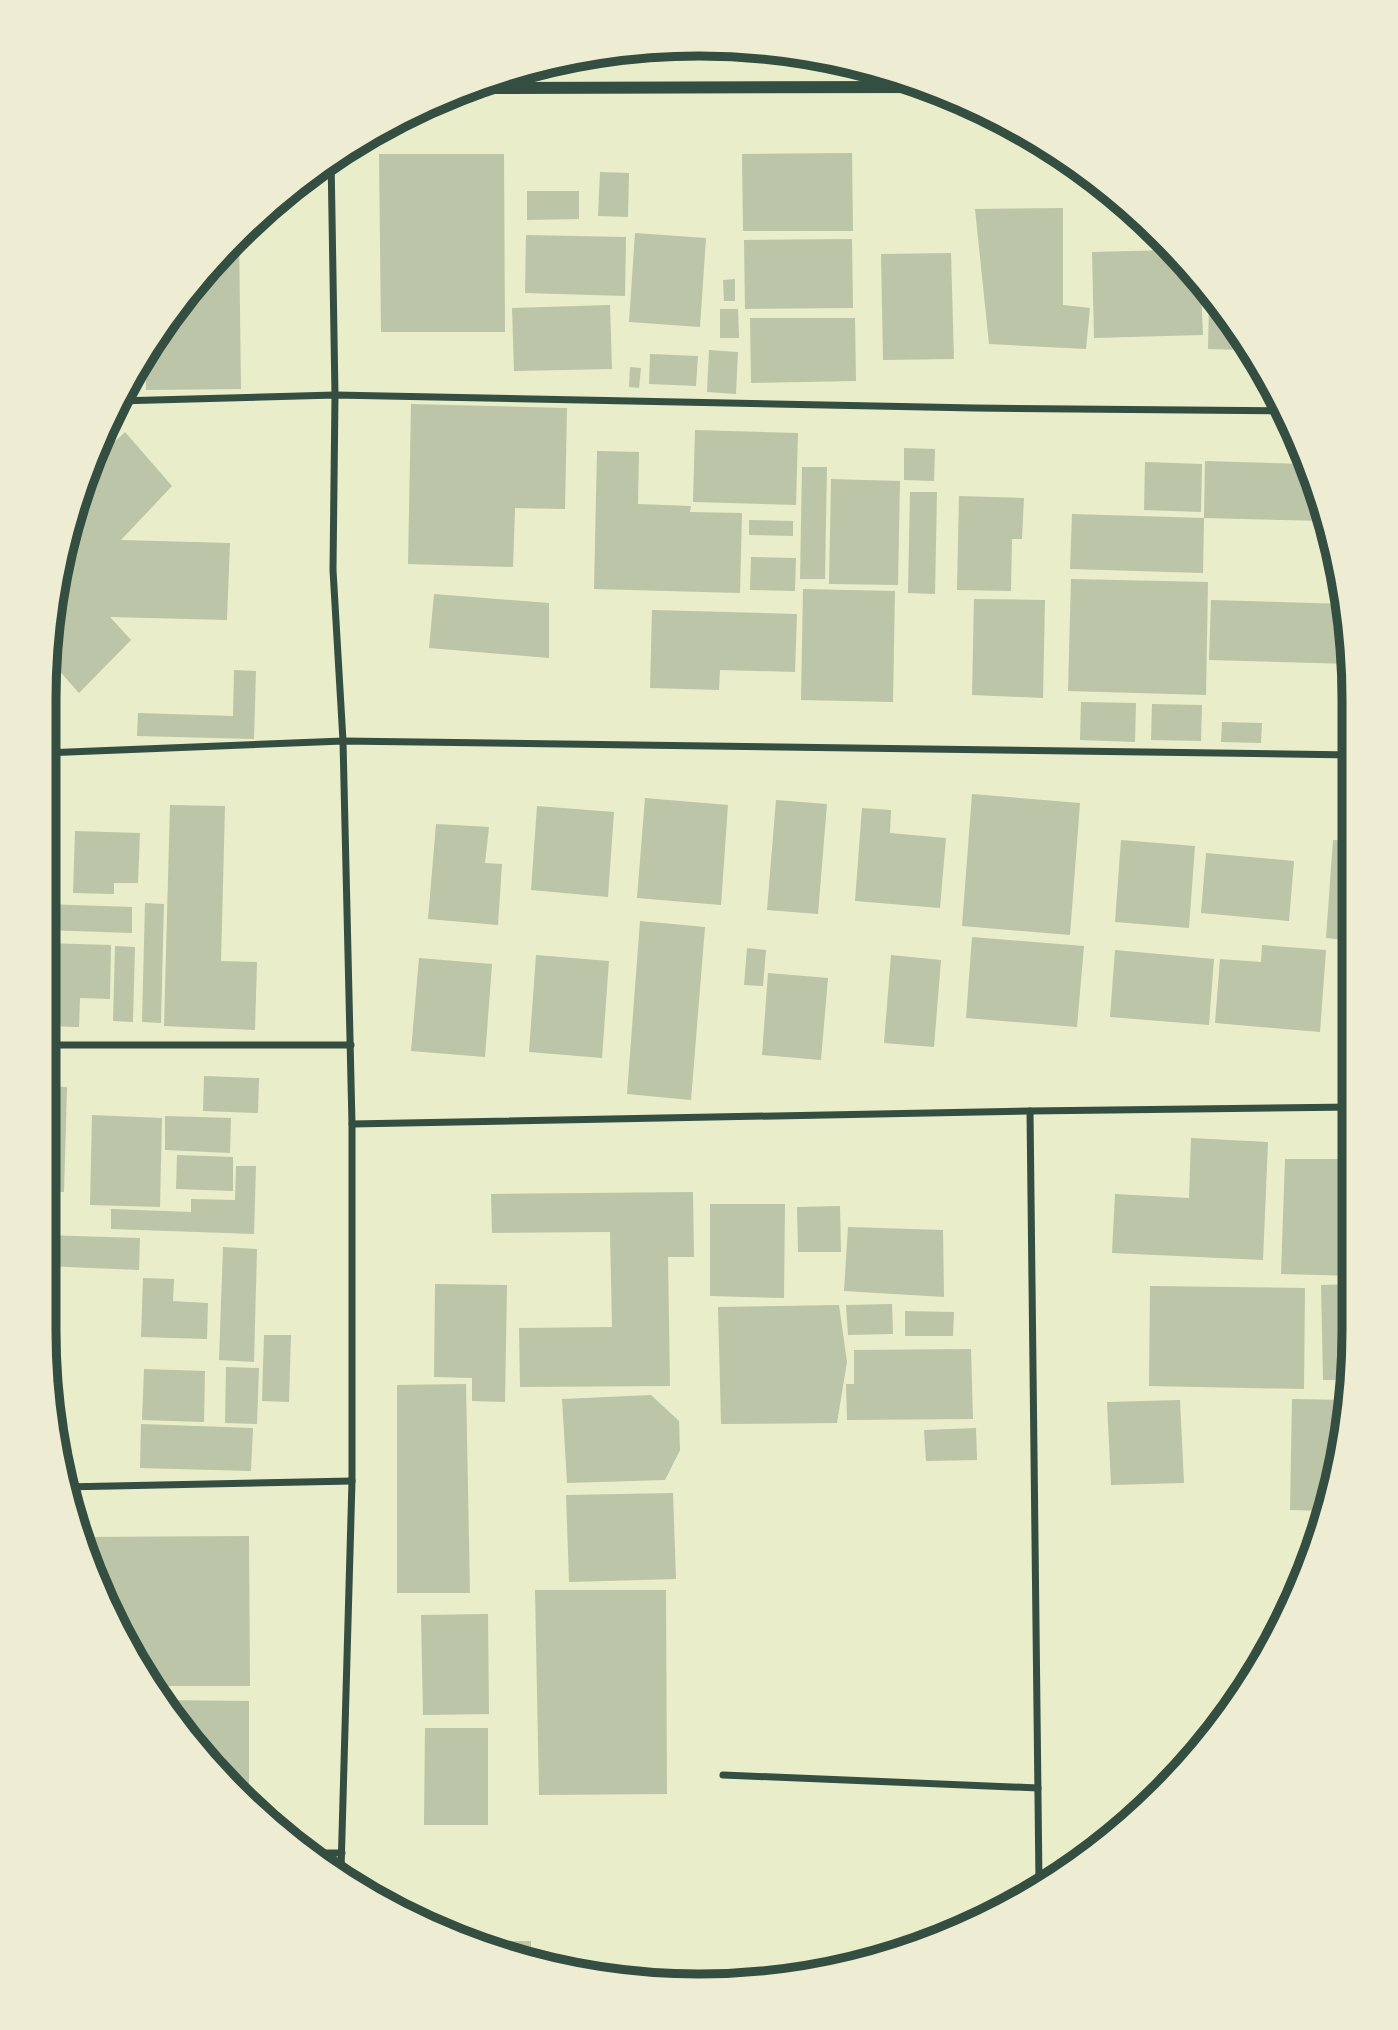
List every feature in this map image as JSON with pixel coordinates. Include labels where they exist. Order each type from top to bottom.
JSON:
[{"type":"street","points":[[496,89],[896,87]]},
{"type":"street","points":[[331,172],[335,395],[333,570],[343,741],[352,1124],[352,1481],[341,1865]]},
{"type":"street","points":[[130,401],[335,395],[975,408],[1274,411]]},
{"type":"street","points":[[56,753],[343,741],[1342,755]]},
{"type":"street","points":[[56,1045],[351,1045]]},
{"type":"street","points":[[352,1124],[1342,1107]]},
{"type":"street","points":[[1030,1111],[1039,1876]]},
{"type":"street","points":[[76,1487],[352,1481]]},
{"type":"street","points":[[723,1775],[1038,1788]]},
{"type":"street","points":[[324,1853],[342,1853]]},
{"type":"building","points":[[852,153],[853,231],[743,231],[742,154]]},
{"type":"building","points":[[379,154],[504,154],[505,332],[381,332]]},
{"type":"building","points":[[600,172],[629,173],[628,217],[598,216]]},
{"type":"building","points":[[527,191],[579,191],[579,219],[527,220]]},
{"type":"building","points":[[1063,208],[1063,305],[1090,308],[1086,349],[989,344],[975,209]]},
{"type":"building","points":[[635,233],[706,238],[700,327],[629,322]]},
{"type":"building","points":[[526,235],[626,237],[625,296],[525,293]]},
{"type":"building","points":[[852,239],[853,308],[745,309],[744,240]]},
{"type":"building","points":[[239,249],[241,389],[146,390],[145,372],[164,342]]},
{"type":"building","points":[[1160,250],[1201,299],[1203,335],[1094,338],[1092,252]]},
{"type":"building","points":[[951,253],[954,359],[883,360],[881,254]]},
{"type":"building","points":[[735,279],[735,301],[724,301],[723,280]]},
{"type":"building","points":[[610,305],[612,369],[514,371],[512,308]]},
{"type":"building","points":[[1209,308],[1239,350],[1208,349]]},
{"type":"building","points":[[720,309],[738,309],[739,338],[720,338]]},
{"type":"building","points":[[750,318],[855,318],[856,381],[751,383]]},
{"type":"building","points":[[709,350],[738,352],[736,394],[707,392]]},
{"type":"building","points":[[650,354],[698,356],[696,386],[649,384]]},
{"type":"building","points":[[630,367],[641,368],[639,388],[629,387]]},
{"type":"building","points":[[411,404],[567,408],[565,509],[515,508],[513,567],[408,564]]},
{"type":"building","points":[[695,430],[798,433],[796,505],[693,502]]},
{"type":"building","points":[[125,432],[172,486],[121,540],[230,543],[227,620],[110,617],[131,640],[79,693],[57,668],[57,657],[68,574],[90,492],[107,449]]},
{"type":"building","points":[[904,448],[935,449],[934,481],[904,480]]},
{"type":"building","points":[[597,451],[639,452],[638,504],[691,506],[690,512],[742,513],[740,593],[594,589]]},
{"type":"building","points":[[1205,461],[1297,464],[1316,521],[1204,518]]},
{"type":"building","points":[[1145,462],[1202,464],[1201,512],[1144,510]]},
{"type":"building","points":[[802,467],[827,467],[825,579],[800,579]]},
{"type":"building","points":[[831,479],[900,481],[898,585],[829,584]]},
{"type":"building","points":[[910,492],[937,492],[935,594],[908,593]]},
{"type":"building","points":[[959,496],[1024,498],[1022,539],[1012,539],[1011,591],[957,590]]},
{"type":"building","points":[[1072,514],[1204,518],[1203,573],[1070,569]]},
{"type":"building","points":[[749,520],[793,521],[793,536],[749,535]]},
{"type":"building","points":[[751,557],[796,558],[795,591],[750,590]]},
{"type":"building","points":[[1071,579],[1208,582],[1206,695],[1068,691]]},
{"type":"building","points":[[803,589],[895,591],[893,702],[801,700]]},
{"type":"building","points":[[434,594],[549,603],[549,658],[429,648]]},
{"type":"building","points":[[974,599],[1045,600],[1043,698],[972,695]]},
{"type":"building","points":[[1211,600],[1334,604],[1341,664],[1209,660]]},
{"type":"building","points":[[652,610],[797,614],[795,672],[720,670],[719,690],[650,688]]},
{"type":"building","points":[[234,670],[256,671],[254,739],[137,736],[138,713],[233,716]]},
{"type":"building","points":[[1081,702],[1136,703],[1135,742],[1080,740]]},
{"type":"building","points":[[1152,704],[1202,705],[1201,741],[1151,740]]},
{"type":"building","points":[[1222,722],[1262,723],[1261,743],[1221,742]]},
{"type":"building","points":[[972,794],[1080,803],[1070,935],[962,926]]},
{"type":"building","points":[[645,798],[728,805],[721,905],[637,898]]},
{"type":"building","points":[[776,800],[827,804],[818,914],[767,910]]},
{"type":"building","points":[[170,805],[225,806],[221,961],[257,962],[255,1030],[164,1026]]},
{"type":"building","points":[[537,806],[614,812],[608,897],[531,890]]},
{"type":"building","points":[[862,808],[891,810],[890,833],[946,838],[940,908],[855,901]]},
{"type":"building","points":[[436,824],[489,827],[485,863],[502,864],[498,925],[428,919]]},
{"type":"building","points":[[75,831],[140,833],[138,883],[114,883],[114,894],[73,893]]},
{"type":"building","points":[[1121,840],[1195,846],[1189,928],[1115,922]]},
{"type":"building","points":[[1333,840],[1342,840],[1342,940],[1326,938]]},
{"type":"building","points":[[1206,853],[1294,861],[1289,921],[1201,913]]},
{"type":"building","points":[[145,903],[164,904],[161,1023],[142,1022]]},
{"type":"building","points":[[56,904],[132,907],[132,933],[56,930]]},
{"type":"building","points":[[640,921],[705,927],[691,1100],[627,1094]]},
{"type":"building","points":[[972,937],[1084,946],[1077,1027],[966,1018]]},
{"type":"building","points":[[56,943],[111,945],[110,999],[80,998],[79,1027],[56,1026]]},
{"type":"building","points":[[1262,945],[1326,950],[1320,1032],[1215,1023],[1220,959],[1261,962]]},
{"type":"building","points":[[115,946],[135,947],[133,1022],[113,1021]]},
{"type":"building","points":[[747,948],[766,950],[763,986],[744,985]]},
{"type":"building","points":[[1115,950],[1214,959],[1209,1025],[1110,1017]]},
{"type":"building","points":[[536,955],[609,961],[602,1058],[529,1052]]},
{"type":"building","points":[[891,955],[941,960],[934,1047],[884,1043]]},
{"type":"building","points":[[419,958],[492,964],[485,1057],[411,1051]]},
{"type":"building","points":[[768,973],[828,978],[821,1060],[762,1055]]},
{"type":"building","points":[[204,1076],[259,1078],[258,1113],[203,1111]]},
{"type":"building","points":[[56,1087],[67,1087],[64,1192],[56,1192]]},
{"type":"building","points":[[92,1115],[162,1118],[160,1207],[90,1205]]},
{"type":"building","points":[[165,1116],[231,1118],[230,1153],[165,1150]]},
{"type":"building","points":[[1191,1138],[1268,1142],[1263,1260],[1112,1253],[1115,1194],[1189,1198]]},
{"type":"building","points":[[177,1155],[233,1157],[233,1191],[176,1189]]},
{"type":"building","points":[[1285,1159],[1342,1159],[1342,1276],[1281,1274]]},
{"type":"building","points":[[236,1166],[256,1166],[254,1234],[111,1229],[111,1209],[191,1212],[191,1199],[235,1200]]},
{"type":"building","points":[[693,1192],[694,1257],[668,1257],[670,1386],[520,1387],[519,1328],[612,1327],[610,1232],[492,1233],[491,1194]]},
{"type":"building","points":[[710,1204],[785,1204],[784,1298],[710,1296]]},
{"type":"building","points":[[840,1206],[841,1252],[798,1252],[797,1207]]},
{"type":"building","points":[[848,1227],[943,1230],[944,1297],[844,1291]]},
{"type":"building","points":[[56,1235],[140,1238],[139,1270],[56,1267]]},
{"type":"building","points":[[223,1247],[257,1249],[254,1362],[219,1360]]},
{"type":"building","points":[[143,1278],[174,1279],[173,1301],[208,1303],[207,1339],[141,1337]]},
{"type":"building","points":[[435,1284],[507,1285],[505,1402],[472,1401],[472,1378],[434,1377]]},
{"type":"building","points":[[1342,1284],[1340,1380],[1323,1380],[1321,1285]]},
{"type":"building","points":[[1150,1286],[1305,1288],[1304,1389],[1149,1386]]},
{"type":"building","points":[[892,1304],[893,1334],[848,1335],[846,1305]]},
{"type":"building","points":[[839,1305],[847,1362],[837,1423],[721,1424],[718,1307]]},
{"type":"building","points":[[905,1311],[954,1312],[953,1336],[905,1336]]},
{"type":"building","points":[[264,1335],[291,1335],[289,1402],[262,1401]]},
{"type":"building","points":[[971,1349],[973,1419],[847,1420],[846,1384],[854,1384],[854,1350]]},
{"type":"building","points":[[226,1367],[259,1368],[257,1424],[225,1423]]},
{"type":"building","points":[[144,1369],[205,1371],[204,1422],[142,1420]]},
{"type":"building","points":[[466,1384],[470,1593],[397,1593],[397,1385]]},
{"type":"building","points":[[651,1395],[679,1421],[680,1450],[665,1480],[567,1483],[562,1399]]},
{"type":"building","points":[[1292,1399],[1338,1400],[1330,1456],[1316,1511],[1290,1510]]},
{"type":"building","points":[[1180,1400],[1184,1483],[1111,1485],[1107,1402]]},
{"type":"building","points":[[141,1424],[253,1428],[251,1471],[140,1468]]},
{"type":"building","points":[[976,1428],[977,1460],[926,1461],[924,1430]]},
{"type":"building","points":[[673,1493],[676,1579],[569,1582],[566,1495]]},
{"type":"building","points":[[249,1536],[250,1686],[163,1686],[122,1615],[90,1537]]},
{"type":"building","points":[[535,1590],[666,1590],[667,1794],[539,1795]]},
{"type":"building","points":[[488,1614],[489,1714],[423,1715],[421,1615]]},
{"type":"building","points":[[173,1700],[249,1701],[249,1791],[216,1755]]},
{"type":"building","points":[[425,1728],[488,1728],[488,1825],[424,1825]]},
{"type":"building","points":[[495,1941],[531,1941],[531,1951]]}]
